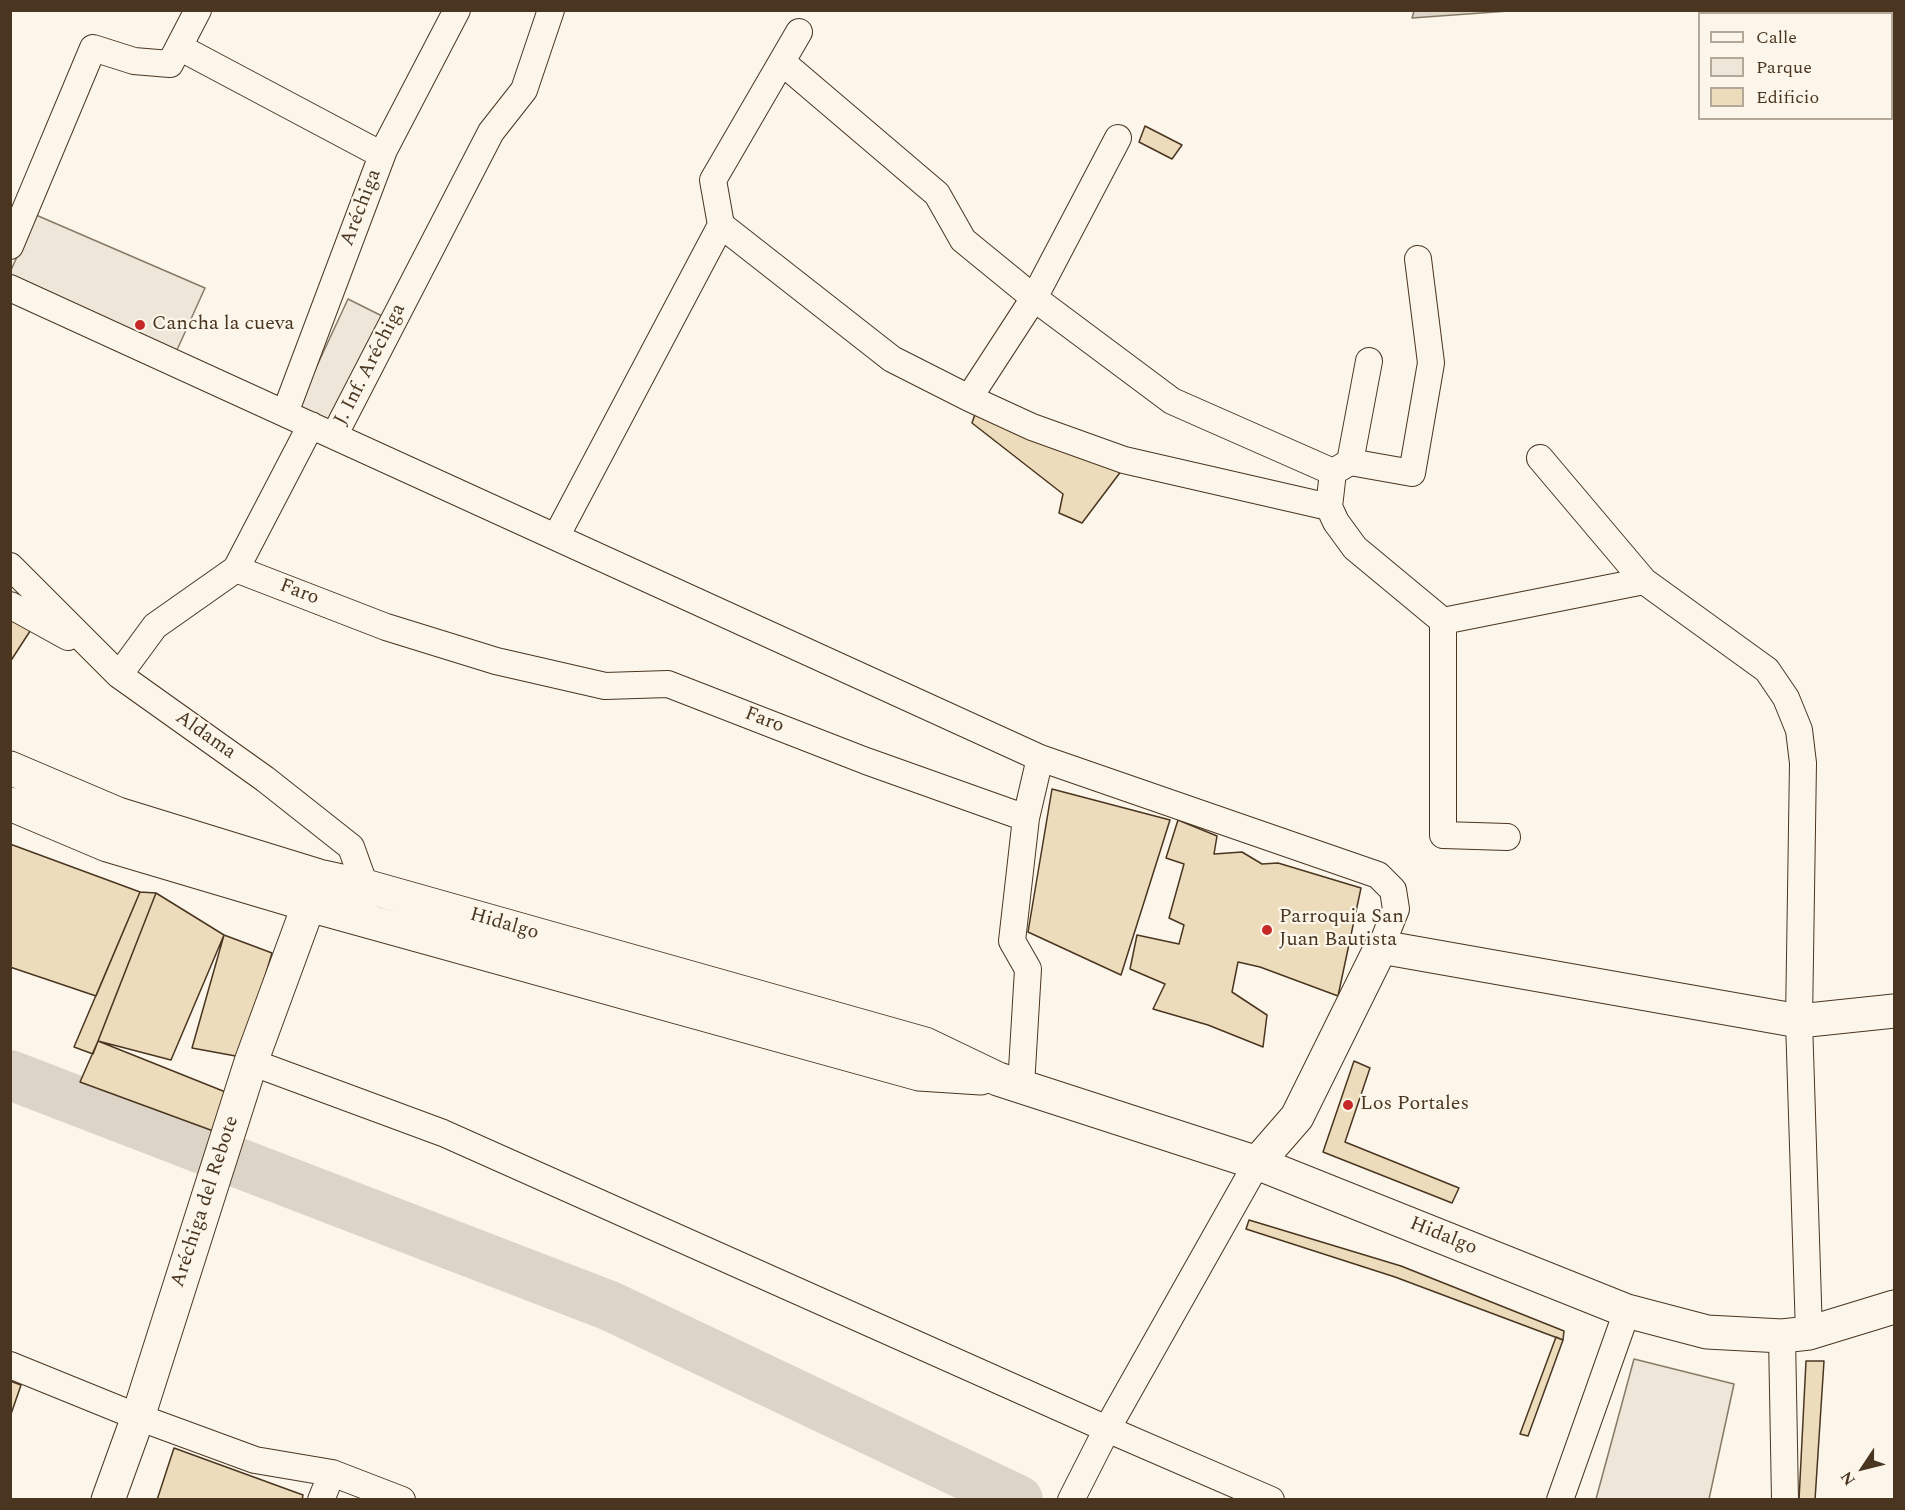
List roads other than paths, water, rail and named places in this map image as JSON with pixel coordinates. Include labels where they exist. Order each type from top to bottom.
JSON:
[{"type":"main road","name":"Hidalgo","points":[[10,768],[117,814],[314,890],[368,920],[919,1074],[1009,1082]]},
{"type":"main road","name":"Hidalgo","points":[[10,804],[107,845],[314,890],[365,886],[925,1044],[1009,1082],[1257,1163],[1627,1311],[1707,1332],[1796,1335],[1894,1307]]},
{"type":"main road","name":"Aréchiga del Rebote","points":[[108,1500],[138,1417],[251,1062],[314,890]]},
{"type":"main road","points":[[1257,1163],[1297,1117],[1381,947],[1799,1021],[1894,1011]]},
{"type":"street","points":[[10,246],[93,48],[134,62],[170,64],[198,10]]},
{"type":"street","name":"Aréchiga","points":[[285,413],[382,155],[457,10]]},
{"type":"street","name":"J. Inf. Aréchiga","points":[[10,288],[334,436],[491,132],[524,90],[551,10]]},
{"type":"street","points":[[556,537],[721,225],[713,180],[799,32]]},
{"type":"street","points":[[179,47],[382,155]]},
{"type":"street","points":[[782,62],[937,194],[963,240],[1034,298],[1172,401],[1341,467],[1412,473],[1431,363],[1418,260]]},
{"type":"street","points":[[969,398],[1034,298],[1118,138]]},
{"type":"street","points":[[721,225],[892,359],[969,398],[1032,427],[1124,460],[1329,507],[1355,548],[1443,621]]},
{"type":"street","points":[[1329,507],[1369,361]]},
{"type":"street","points":[[119,675],[155,626],[236,569],[311,425]]},
{"type":"street","points":[[334,436],[1040,758],[1378,874],[1393,890],[1396,909],[1381,947]]},
{"type":"street","points":[[1540,458],[1644,581],[1767,669],[1786,698],[1798,730],[1803,763],[1796,1335],[1785,1500]]},
{"type":"street","name":"Aldama","points":[[10,566],[92,651],[119,675],[265,779],[351,847],[365,886],[368,920]]},
{"type":"street","name":"Faro","points":[[236,569],[386,627],[496,662],[604,686],[668,684],[866,761],[1026,818]]},
{"type":"street","points":[[1443,621],[1644,581]]},
{"type":"street","points":[[10,605],[92,651]]},
{"type":"street","points":[[1443,621],[1443,835],[1507,837]]},
{"type":"street","points":[[1009,1082],[1028,969],[1012,941],[1026,818],[1040,758]]},
{"type":"street","points":[[251,1062],[443,1132],[1271,1500]]},
{"type":"street","points":[[1072,1498],[1107,1429],[1257,1163]]},
{"type":"street","points":[[1560,1500],[1627,1311]]},
{"type":"street","points":[[10,1365],[138,1417],[255,1460],[332,1473],[402,1500]]},
{"type":"street","points":[[321,1500],[332,1473]]},
{"type":"waterway","points":[[10,1075],[610,1306],[1018,1500]]},
{"type":"place","name":"Cancha la cueva","points":[[140,325]]},
{"type":"place","name":"Parroquia San Juan Bautista","points":[[1267,930]]},
{"type":"place","name":"Los Portales","points":[[1348,1105]]}]
